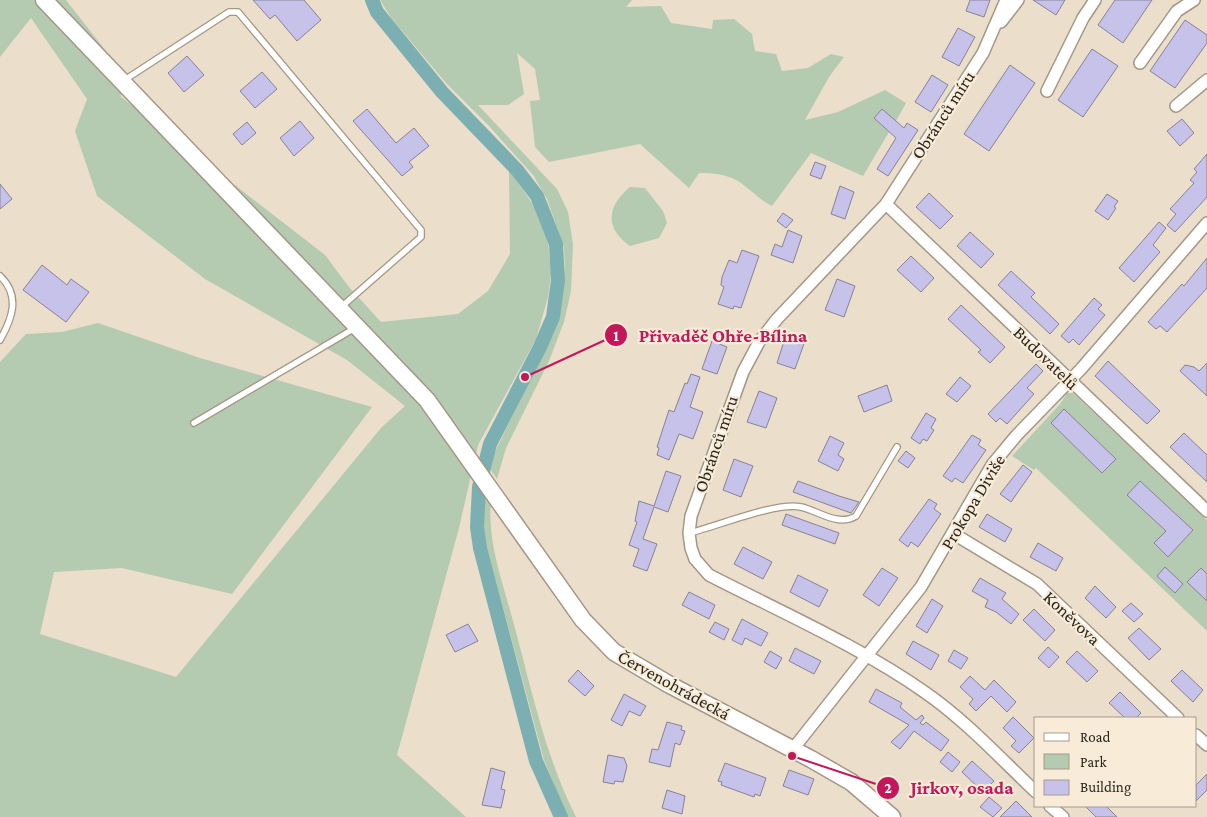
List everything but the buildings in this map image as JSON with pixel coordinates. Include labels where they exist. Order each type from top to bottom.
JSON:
[{"type":"street","name":"Červenohrádecká","points":[[44,0],[427,400],[583,620],[614,652],[670,686],[793,749],[851,782],[892,817]]},
{"type":"street","name":"Obránců míru","points":[[1006,0],[995,29],[962,87],[886,204],[822,270],[777,319],[759,342],[739,382],[715,444],[691,516],[689,532],[695,559],[709,575],[866,656],[927,694],[973,731],[1034,790]]},
{"type":"street","points":[[995,29],[1018,0]]},
{"type":"street","points":[[1047,91],[1083,18],[1095,0]]},
{"type":"street","points":[[1140,63],[1177,11],[1194,0]]},
{"type":"street","points":[[1176,106],[1207,80]]},
{"type":"street","name":"Budovatelů","points":[[886,204],[1207,511]]},
{"type":"street","name":"Prokopa Diviše","points":[[793,749],[921,587],[954,534],[992,465],[1016,436],[1070,382],[1207,223]]},
{"type":"street","name":"Koněvova","points":[[954,534],[1037,584],[1177,717]]},
{"type":"street","points":[[1197,736],[1207,746]]},
{"type":"street","points":[[1051,807],[1062,817]]},
{"type":"lane","points":[[121,82],[229,12],[238,12],[421,230],[421,237],[339,308]]},
{"type":"lane","points":[[0,276],[11,291],[14,304],[11,321],[0,340]]},
{"type":"lane","points":[[194,423],[357,327]]},
{"type":"lane","points":[[689,532],[779,508],[801,507],[837,520],[850,520],[856,516],[898,447]]},
{"type":"green space","points":[[0,0],[66,0],[119,68],[121,97],[325,255],[349,287],[381,322],[458,314],[488,291],[510,254],[509,170],[537,210],[548,240],[551,274],[548,297],[536,339],[478,445],[459,528],[397,755],[466,817],[0,817],[0,362],[26,334],[62,332],[98,323],[200,358],[372,407],[232,594],[122,568],[54,572],[40,634],[176,677],[381,428],[405,406],[347,360],[205,279],[97,196],[75,131],[87,99],[31,18],[0,57]]},
{"type":"green space","points":[[380,0],[632,0],[626,7],[661,6],[671,23],[712,29],[713,20],[734,19],[752,34],[755,51],[776,54],[782,71],[808,68],[831,54],[844,57],[829,77],[805,120],[838,112],[885,90],[906,103],[896,121],[884,127],[889,132],[863,176],[811,153],[772,206],[736,180],[721,175],[699,173],[689,188],[640,144],[549,162],[535,147],[530,101],[540,100],[535,69],[517,53],[524,94],[508,105],[478,105],[557,189],[568,212],[573,244],[571,291],[564,322],[549,361],[506,448],[497,479],[488,466],[554,331],[565,269],[564,247],[547,199],[533,175],[489,126],[446,83],[392,19]]},
{"type":"green space","points":[[630,187],[645,188],[663,211],[667,223],[659,238],[630,246],[616,232],[612,217],[613,209],[617,202]]},
{"type":"green space","points":[[1067,393],[1073,393],[1207,520],[1207,631],[1036,468],[1034,470],[1012,456],[1060,404]]},
{"type":"green space","points":[[483,493],[491,502],[491,532],[497,562],[547,746],[576,817],[567,817],[544,760],[486,544],[483,528]]},
{"type":"waterway","points":[[372,0],[377,12],[442,92],[517,170],[537,196],[556,244],[558,280],[553,317],[540,347],[490,444],[479,487],[477,527],[480,548],[536,761],[561,817]]},
{"type":"place","name":"Přivaděč Ohře-Bílina","points":[[525,377]]},
{"type":"place","name":"Jirkov, osada","points":[[792,756]]}]
